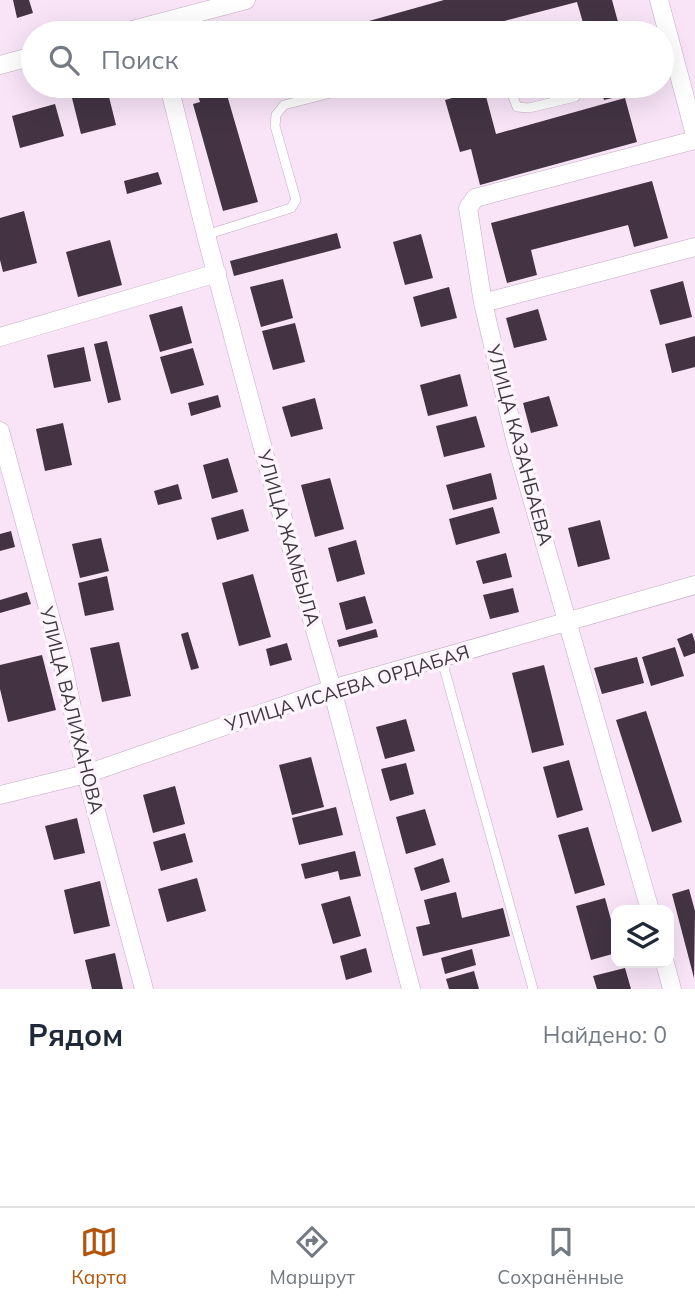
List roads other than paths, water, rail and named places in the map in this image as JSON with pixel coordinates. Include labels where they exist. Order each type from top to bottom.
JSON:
[{"type":"street","points":[[179,21],[246,0]]},
{"type":"street","points":[[659,0],[665,21]]},
{"type":"street","points":[[674,57],[695,137]]},
{"type":"street","points":[[0,65],[21,59]]},
{"type":"street","name":"УЛИЦА ЖАМБЫЛА","points":[[172,98],[266,460],[332,689],[411,989]]},
{"type":"street","name":"УЛИЦА КАЗАНБАЕВА","points":[[649,905],[516,443],[483,303],[468,215],[472,201],[695,137]]},
{"type":"street","points":[[483,303],[695,247]]},
{"type":"street","points":[[0,337],[217,274]]},
{"type":"street","name":"УЛИЦА ВАЛИХАНОВА","points":[[0,430],[62,660],[86,774],[145,989]]},
{"type":"street","name":"УЛИЦА ИСАЕВА ОРДАБАЯ","points":[[0,795],[86,774],[332,689],[695,585]]},
{"type":"street","points":[[667,968],[673,989]]},
{"type":"lane","points":[[206,235],[292,208],[296,201],[275,126],[276,116],[284,105],[311,98]]},
{"type":"lane","points":[[513,98],[516,107],[529,108],[571,98]]},
{"type":"lane","points":[[441,657],[533,989]]}]
